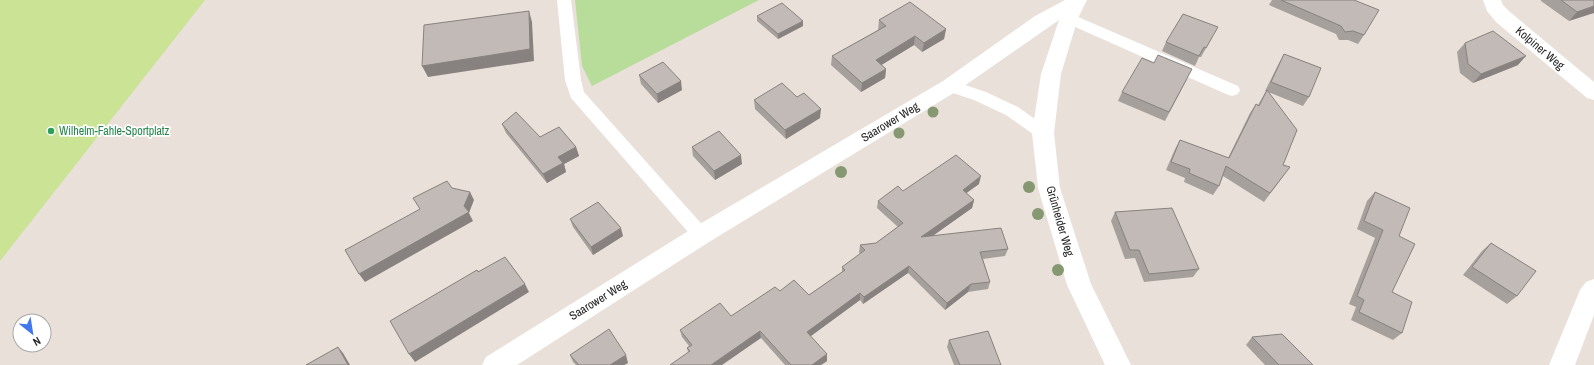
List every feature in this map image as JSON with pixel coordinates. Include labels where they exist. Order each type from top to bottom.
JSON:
[{"type":"street","name":"Kolpiner Weg","points":[[1492,0],[1494,7],[1503,17],[1594,93]]},
{"type":"street","name":"Saarower Weg","points":[[495,365],[701,235],[950,86],[1042,21],[1074,7]]},
{"type":"street","name":"Grünheider Weg","points":[[1074,7],[1051,74],[1043,133],[1049,188],[1077,279],[1118,365]]},
{"type":"street","points":[[1562,365],[1589,297],[1594,289]]},
{"type":"lane","points":[[564,0],[573,80],[577,94],[701,235]]},
{"type":"lane","points":[[1074,7],[1232,90]]},
{"type":"lane","points":[[950,86],[980,96],[1012,111],[1043,133]]},
{"type":"green space","name":"Wilhelm-Fahle-Sportplatz","points":[[0,0],[205,0],[0,261]]},
{"type":"green space","points":[[575,0],[759,0],[592,86],[582,66]]},
{"type":"building","points":[[1281,0],[1354,0],[1379,10],[1364,35],[1353,31],[1345,32],[1341,26]]},
{"type":"building","points":[[1561,0],[1594,0],[1594,6],[1577,12]]},
{"type":"building","points":[[910,2],[946,29],[924,43],[915,36],[876,60],[886,69],[862,83],[832,56],[886,26],[879,20]]},
{"type":"building","points":[[782,3],[803,21],[778,34],[757,16]]},
{"type":"building","points":[[529,11],[530,49],[422,66],[424,25]]},
{"type":"building","points":[[1183,14],[1218,27],[1206,48],[1204,47],[1199,56],[1166,42]]},
{"type":"building","points":[[1493,31],[1526,56],[1481,74],[1468,64],[1465,43]]},
{"type":"building","points":[[1284,54],[1321,68],[1309,97],[1271,82]]},
{"type":"building","points":[[1158,55],[1192,69],[1169,112],[1122,92],[1142,58],[1154,63]]},
{"type":"building","points":[[663,62],[681,81],[657,94],[639,75]]},
{"type":"building","points":[[782,83],[797,97],[804,93],[821,109],[785,130],[754,100]]},
{"type":"building","points":[[1267,90],[1297,130],[1283,165],[1290,167],[1270,193],[1226,166],[1219,186],[1189,173],[1190,169],[1171,162],[1180,140],[1229,158],[1256,104],[1259,106]]},
{"type":"building","points":[[516,112],[540,137],[559,127],[576,147],[558,157],[563,163],[543,174],[502,124]]},
{"type":"building","points":[[719,131],[741,155],[714,171],[692,147]]},
{"type":"building","points":[[956,155],[981,176],[963,190],[974,200],[921,237],[1001,228],[1008,249],[980,252],[990,282],[971,284],[947,303],[909,266],[864,297],[860,293],[807,332],[827,354],[812,365],[791,365],[760,331],[711,365],[670,365],[690,351],[687,348],[692,345],[680,330],[720,303],[731,316],[775,287],[780,291],[794,280],[809,295],[845,270],[842,267],[865,250],[860,245],[876,243],[903,223],[878,201],[898,186],[903,191]]},
{"type":"building","points":[[447,181],[452,188],[470,192],[464,206],[469,212],[359,274],[345,250],[420,209],[413,198]]},
{"type":"building","points":[[1375,192],[1410,208],[1399,236],[1415,244],[1392,292],[1412,302],[1402,333],[1359,312],[1364,300],[1357,296],[1383,230],[1364,221]]},
{"type":"building","points":[[598,202],[621,228],[591,247],[570,219]]},
{"type":"building","points":[[1172,208],[1199,269],[1149,274],[1139,250],[1130,250],[1115,212]]},
{"type":"building","points":[[1491,243],[1536,271],[1517,296],[1472,267]]},
{"type":"building","points":[[505,257],[525,284],[409,354],[390,321],[477,270],[478,272]]},
{"type":"building","points":[[609,329],[626,355],[610,365],[579,365],[570,355]]},
{"type":"building","points":[[988,331],[1001,365],[960,365],[949,340]]},
{"type":"building","points":[[1282,334],[1313,365],[1279,365],[1252,337]]},
{"type":"building","points":[[338,347],[348,365],[306,365]]},
{"type":"place","name":"Wilhelm-Fahle-Sportplatz","points":[[51,131]]}]
